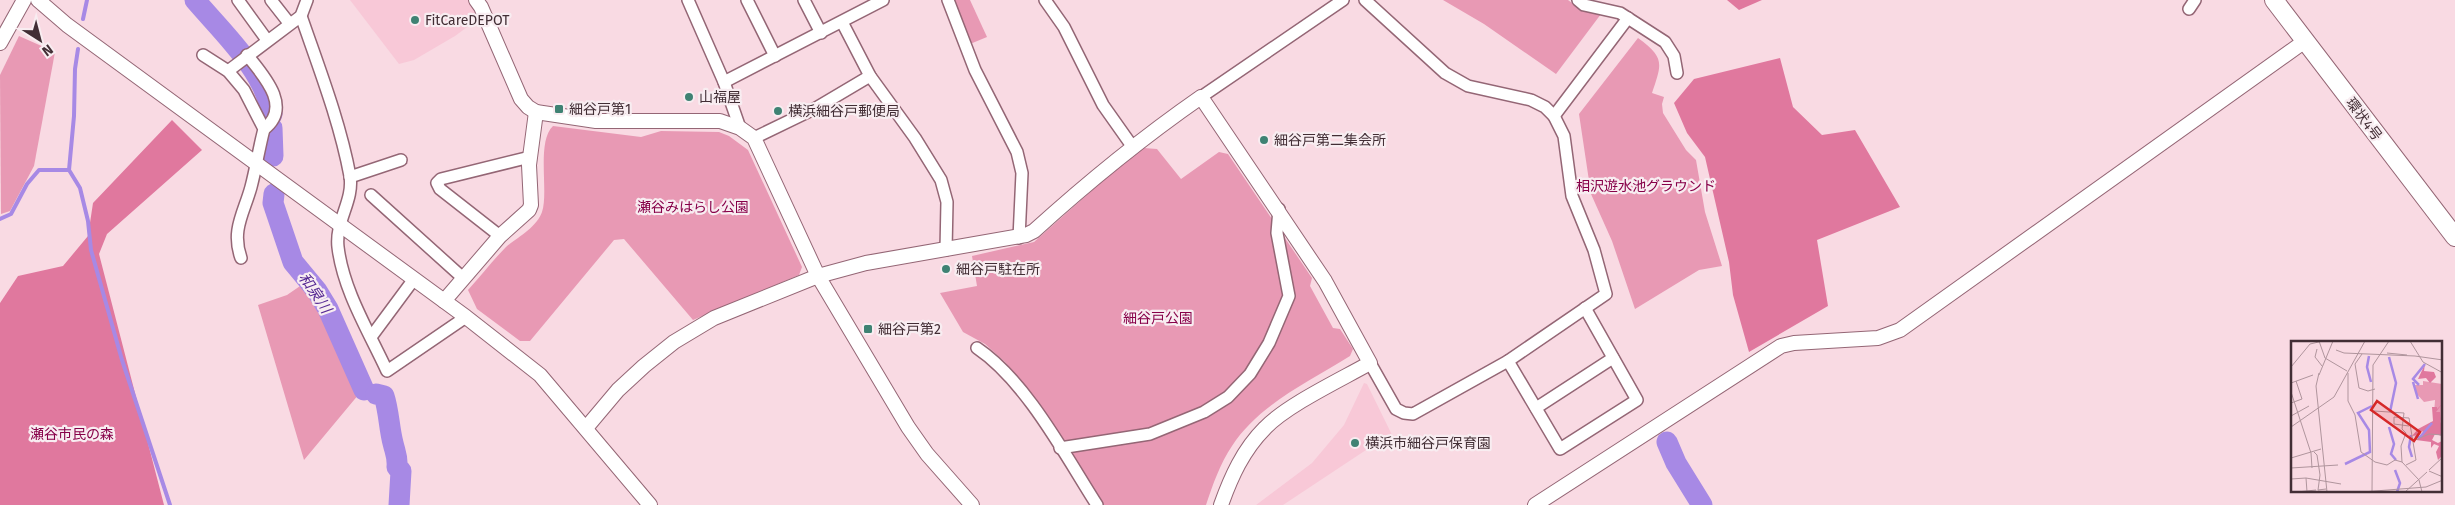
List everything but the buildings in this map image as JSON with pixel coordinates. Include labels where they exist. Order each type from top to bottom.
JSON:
[{"type":"main road","name":"環状4号","points":[[2274,0],[2455,237]]},
{"type":"street","points":[[0,43],[24,0]]},
{"type":"street","points":[[38,0],[67,25],[466,317],[540,375],[650,505]]},
{"type":"street","points":[[238,0],[268,40]]},
{"type":"street","points":[[271,0],[289,24]]},
{"type":"street","points":[[228,70],[300,16],[307,0]]},
{"type":"street","points":[[476,0],[481,7],[521,99],[536,112],[596,121],[720,121],[740,128],[754,138],[818,276],[908,427],[927,454],[972,505]]},
{"type":"street","points":[[688,0],[724,82],[740,128]]},
{"type":"street","points":[[747,0],[775,56]]},
{"type":"street","points":[[804,0],[821,33]]},
{"type":"street","points":[[724,82],[883,0]]},
{"type":"street","points":[[1045,0],[1064,27],[1103,105],[1132,146]]},
{"type":"street","points":[[586,428],[618,390],[644,366],[694,329],[714,318],[818,276],[866,263],[1018,238],[1034,231],[1132,146],[1343,0]]},
{"type":"street","points":[[1201,97],[1279,209],[1325,281],[1396,409],[1404,413],[1413,414],[1508,361],[1606,294],[1594,250],[1572,196],[1564,136],[1554,116],[1545,107],[1531,100],[1468,86],[1445,73],[1365,0]]},
{"type":"street","points":[[1578,0],[1584,4],[1620,13],[1665,42],[1674,56],[1677,73]]},
{"type":"street","points":[[952,2],[975,70],[1017,152],[1022,173],[1018,238]]},
{"type":"street","points":[[300,16],[342,142],[350,177],[351,192],[339,224],[338,246],[348,284],[387,371],[466,317]]},
{"type":"street","points":[[1554,116],[1628,18]]},
{"type":"street","points":[[842,22],[870,76],[915,138],[941,180],[947,202],[946,250]]},
{"type":"street","points":[[1535,505],[1781,346],[1794,342],[1878,338],[1900,330],[2305,41]]},
{"type":"street","points":[[203,55],[228,70],[244,90],[264,129]]},
{"type":"street","points":[[241,258],[236,245],[238,227],[264,129],[275,119],[278,108],[270,87],[244,57]]},
{"type":"street","points":[[754,138],[816,108],[870,76]]},
{"type":"street","points":[[444,301],[500,236],[529,210],[531,205],[530,157],[536,112]]},
{"type":"street","points":[[500,236],[440,189],[438,183],[441,178],[530,157]]},
{"type":"street","points":[[350,177],[401,160]]},
{"type":"street","points":[[371,195],[463,278]]},
{"type":"street","points":[[1060,448],[1150,434],[1204,412],[1228,397],[1250,374],[1269,343],[1289,296],[1276,233],[1279,209]]},
{"type":"street","points":[[371,338],[414,280]]},
{"type":"street","points":[[1508,361],[1560,449],[1637,400],[1585,308]]},
{"type":"street","points":[[977,348],[989,356],[1020,388],[1098,505]]},
{"type":"street","points":[[1536,408],[1613,358]]},
{"type":"street","points":[[1221,505],[1230,479],[1246,450],[1265,428],[1282,414],[1370,363]]},
{"type":"shaded area","points":[[350,0],[468,0],[479,14],[478,19],[455,36],[414,60],[399,64]]},
{"type":"shaded area","name":"横浜市細谷戸保育園","points":[[1364,383],[1367,384],[1393,437],[1366,450],[1283,505],[1256,505],[1312,463],[1344,425]]},
{"type":"green space","points":[[951,0],[970,0],[987,37],[970,44]]},
{"type":"green space","points":[[1443,0],[1568,0],[1580,9],[1601,14],[1556,74],[1484,24]]},
{"type":"green space","points":[[1727,0],[1762,0],[1739,10]]},
{"type":"green space","points":[[19,36],[55,52],[34,166],[10,211],[1,214],[0,75]]},
{"type":"green space","name":"相沢遊水池グラウンド","points":[[1638,38],[1653,51],[1659,62],[1658,75],[1652,93],[1664,97],[1662,104],[1663,113],[1686,150],[1696,160],[1705,212],[1722,266],[1699,270],[1635,309],[1612,241],[1591,194],[1579,114]]},
{"type":"green space","points":[[1780,58],[1793,107],[1822,135],[1855,130],[1900,207],[1817,240],[1828,306],[1749,352],[1733,295],[1729,262],[1705,157],[1687,133],[1674,103],[1694,79]]},
{"type":"green space","name":"瀬谷市民の森","points":[[172,120],[202,150],[107,234],[99,254],[164,505],[0,505],[0,303],[18,276],[63,266],[88,236],[93,203]]},
{"type":"green space","name":"瀬谷みはらし公園","points":[[553,126],[641,137],[661,131],[719,132],[729,136],[748,150],[802,267],[799,275],[693,320],[624,239],[614,240],[530,341],[520,341],[477,309],[468,290],[496,257],[532,227],[540,217],[544,203],[545,143],[548,133]]},
{"type":"green space","name":"細谷戸公園","points":[[1144,148],[1157,149],[1181,179],[1219,152],[1228,154],[1312,278],[1310,286],[1333,328],[1340,329],[1353,349],[1350,356],[1270,406],[1243,431],[1224,460],[1206,505],[1103,505],[1029,390],[1005,362],[985,344],[963,332],[940,293],[977,286],[972,256],[1034,242],[1107,177]]},
{"type":"green space","points":[[306,282],[320,304],[359,394],[304,460],[258,305],[287,295]]},
{"type":"waterway","points":[[83,19],[87,0]]},
{"type":"waterway","name":"和泉川","points":[[195,0],[230,39],[251,67],[267,98],[272,114],[270,118]]},
{"type":"waterway","points":[[78,49],[75,69],[74,116],[69,170],[80,188],[88,221],[91,250],[122,360],[170,505]]},
{"type":"waterway","name":"和泉川","points":[[272,128],[273,156]]},
{"type":"waterway","points":[[0,219],[11,214],[27,184],[39,170],[69,170]]},
{"type":"waterway","name":"和泉川","points":[[274,194],[273,203],[293,262],[317,291],[328,309],[364,390]]},
{"type":"waterway","name":"和泉川","points":[[376,394],[384,396],[397,457],[397,467],[401,471],[399,505]]},
{"type":"waterway","points":[[1667,442],[1676,463],[1702,505]]},
{"type":"place","name":"FitCareDEPOT","points":[[415,20]]},
{"type":"place","name":"山福屋","points":[[689,97]]},
{"type":"place","name":"細谷戸第1","points":[[559,109]]},
{"type":"place","name":"横浜細谷戸郵便局","points":[[778,111]]},
{"type":"place","name":"細谷戸第二集会所","points":[[1264,140]]},
{"type":"place","name":"細谷戸駐在所","points":[[946,269]]},
{"type":"place","name":"細谷戸第2","points":[[868,329]]},
{"type":"place","name":"横浜市細谷戸保育園","points":[[1355,443]]}]
